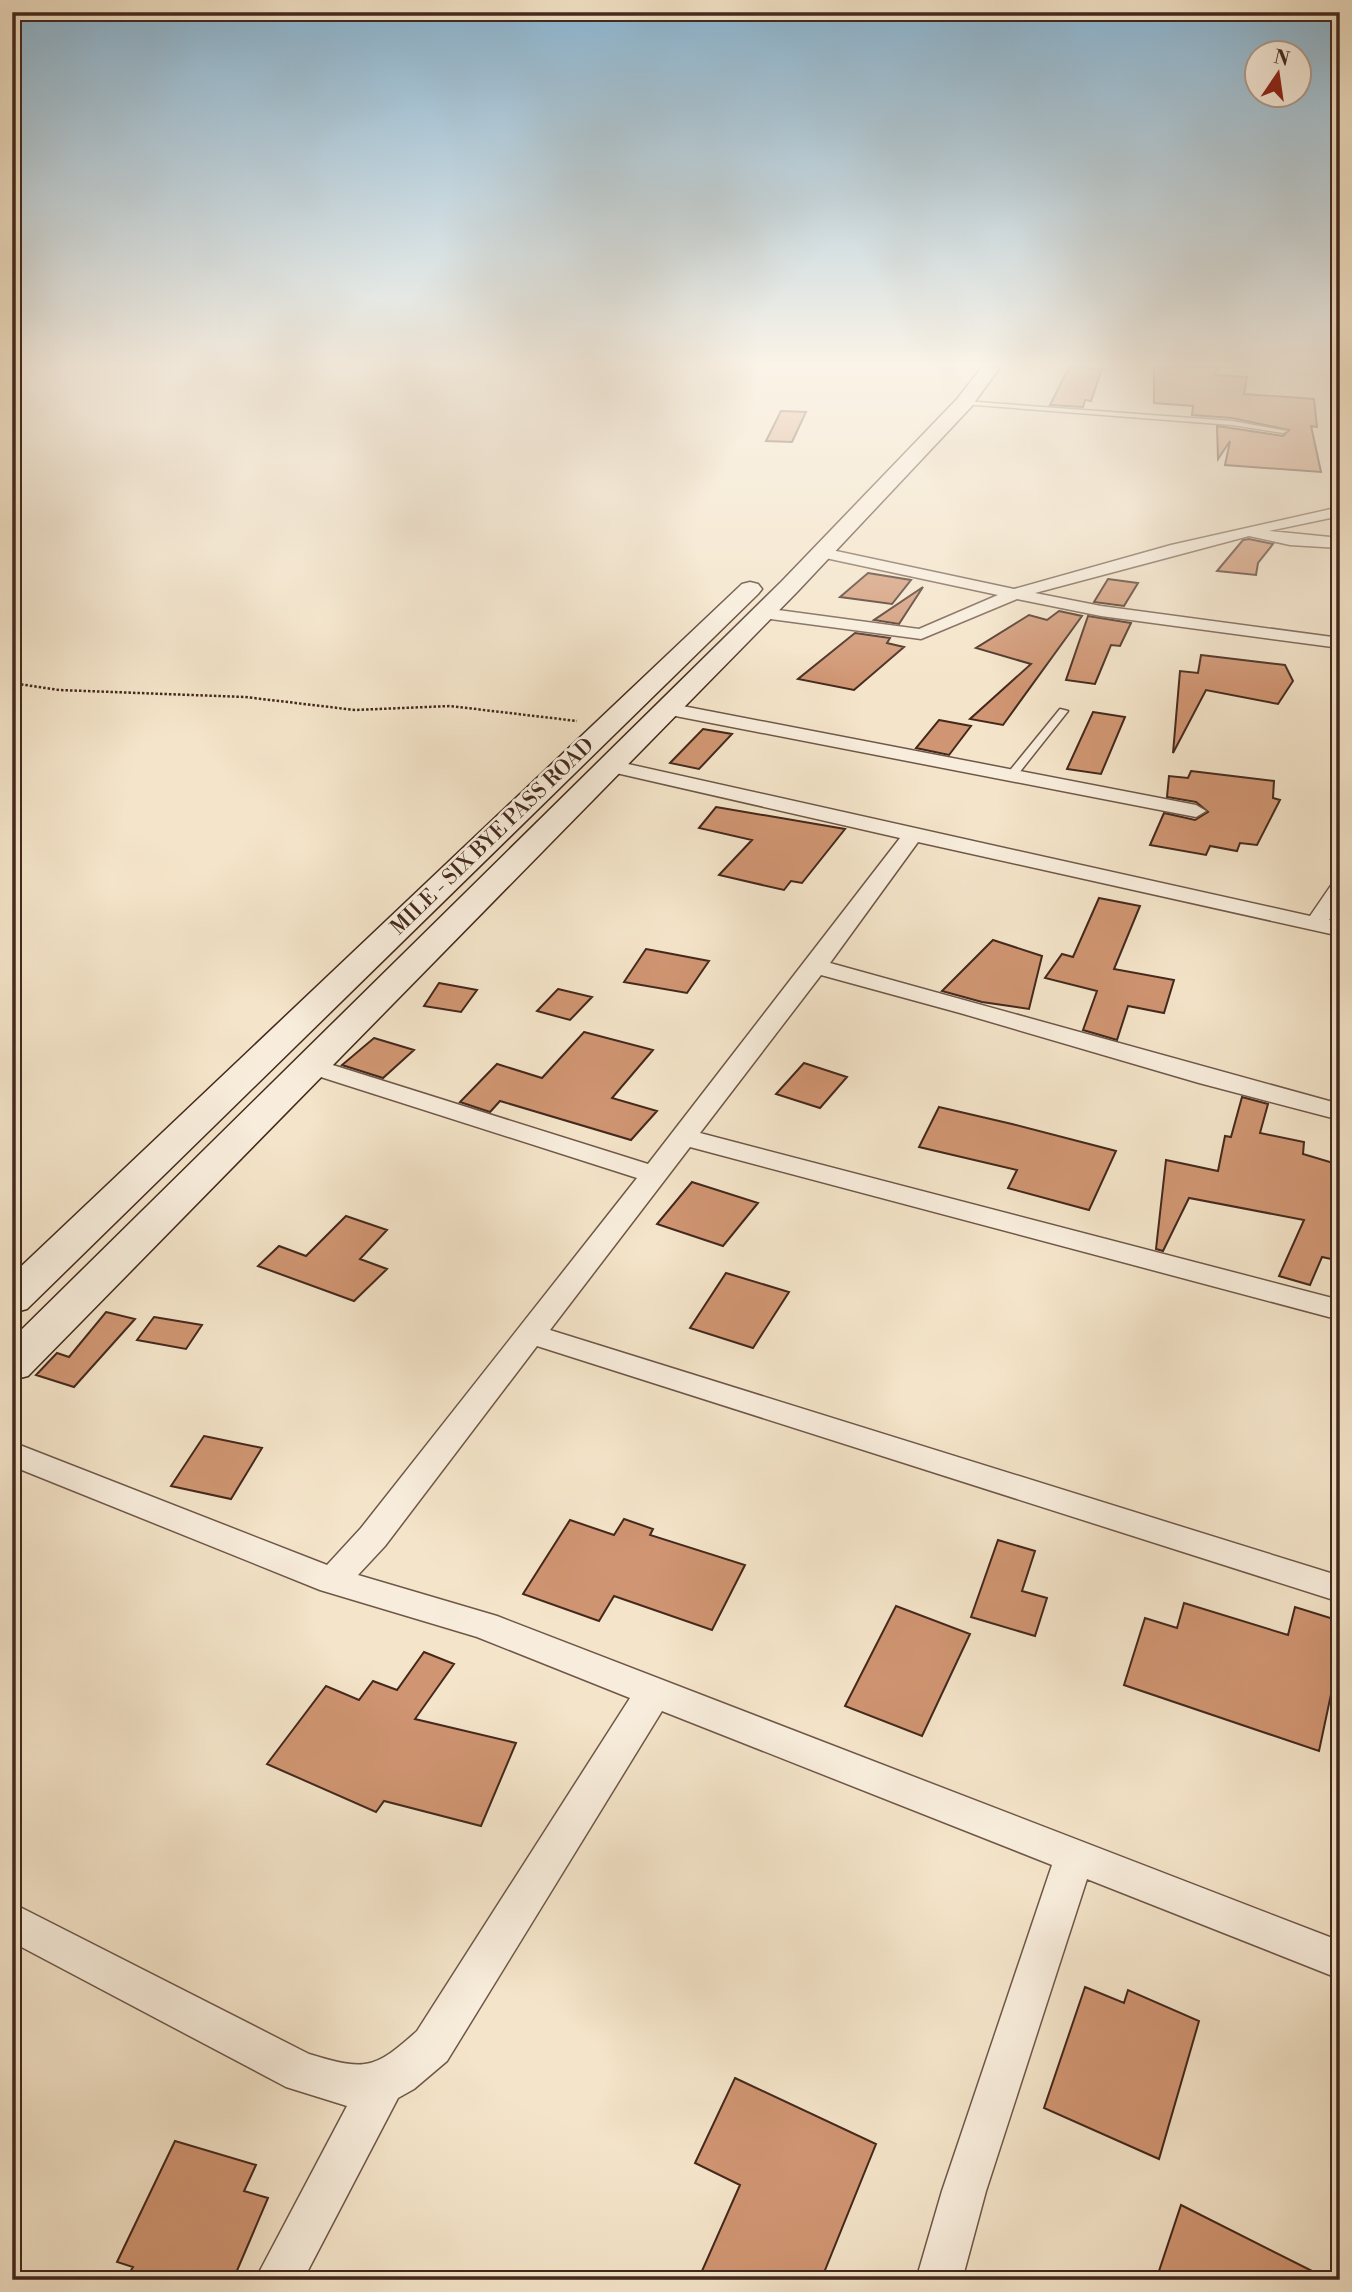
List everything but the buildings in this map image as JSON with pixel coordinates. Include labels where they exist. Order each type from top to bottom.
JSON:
[{"type":"street","name":"MILE - SIX BYE PASS ROAD","points":[[12,1299],[758,582],[867,474]]},
{"type":"street","points":[[12,1365],[790,586],[897,474]]},
{"type":"street","points":[[762,613],[921,634],[1015,594],[1086,572],[1245,530],[1340,511]]},
{"type":"street","points":[[1245,530],[1290,540],[1340,543]]},
{"type":"street","points":[[822,553],[1101,611],[1340,643]]},
{"type":"street","points":[[758,582],[790,586]]},
{"type":"street","points":[[667,709],[1196,811]]},
{"type":"street","points":[[610,765],[1340,929]]},
{"type":"street","points":[[332,1581],[373,1537],[816,966],[913,835]]},
{"type":"street","points":[[1316,923],[1340,889]]},
{"type":"street","points":[[816,966],[862,984],[987,1012],[1258,1092],[1340,1112]]},
{"type":"street","points":[[311,1066],[654,1175]]},
{"type":"street","points":[[683,1137],[1340,1310]]},
{"type":"street","points":[[531,1334],[1340,1590]]},
{"type":"street","points":[[12,1453],[332,1581],[485,1626],[1073,1858],[1340,1960]]},
{"type":"street","points":[[278,2280],[382,2085],[432,2046],[654,1692]]},
{"type":"street","points":[[939,2280],[964,2192],[1073,1858]]},
{"type":"street","points":[[12,1921],[301,2072],[349,2088],[382,2085]]},
{"type":"lane","points":[[1011,776],[1063,711]]},
{"type":"path","points":[[12,683],[59,690],[244,697],[355,710],[450,706],[609,724]]}]
